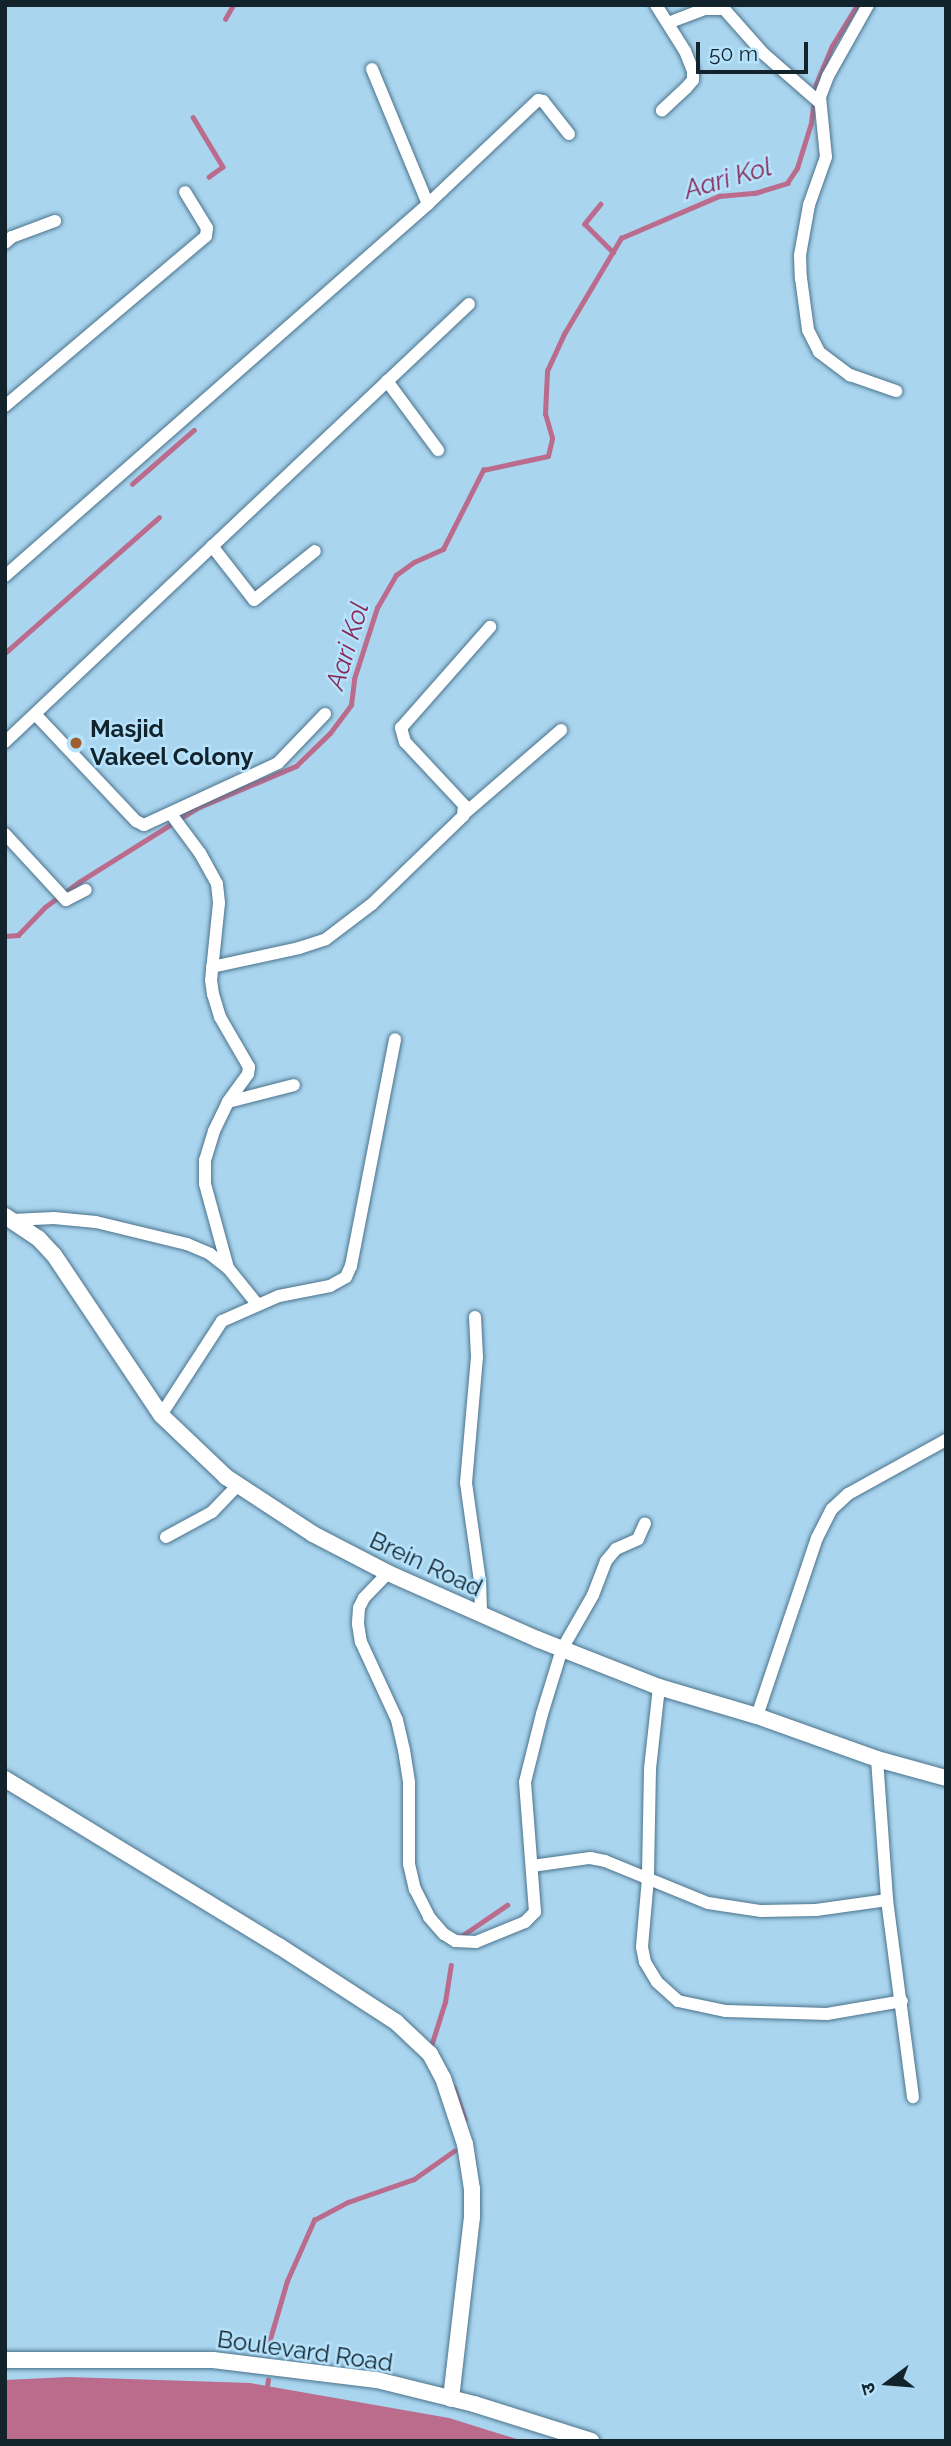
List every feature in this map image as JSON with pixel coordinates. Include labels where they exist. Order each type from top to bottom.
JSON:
[{"type":"street","points":[[656,5],[691,62],[693,80],[662,110]]},
{"type":"street","points":[[868,5],[828,76],[819,101],[827,157],[809,205],[800,255],[808,330],[819,352],[839,369],[896,391]]},
{"type":"street","points":[[668,23],[704,9],[724,9],[764,54],[819,101]]},
{"type":"street","points":[[372,69],[428,204]]},
{"type":"street","points":[[5,576],[428,204],[538,100],[543,101],[569,134]]},
{"type":"street","points":[[5,406],[207,234],[207,228],[185,192]]},
{"type":"street","points":[[5,243],[12,237],[55,221]]},
{"type":"street","points":[[5,742],[469,304]]},
{"type":"street","points":[[387,381],[438,450]]},
{"type":"street","points":[[212,546],[254,600],[315,551]]},
{"type":"street","points":[[465,813],[460,800],[405,742],[401,729],[490,627]]},
{"type":"street","points":[[36,715],[139,824],[149,825],[199,798],[278,762],[325,713]]},
{"type":"street","points":[[212,967],[299,948],[326,939],[372,904],[465,813],[561,730]]},
{"type":"street","points":[[171,815],[200,853],[217,884],[219,903],[212,967],[215,1008],[249,1067],[248,1074],[228,1102],[207,1149],[204,1171],[228,1268]]},
{"type":"street","points":[[5,834],[66,900],[86,890]]},
{"type":"street","points":[[160,1415],[222,1321],[257,1304],[299,1290],[330,1286],[349,1272],[395,1040]]},
{"type":"street","points":[[228,1102],[294,1085]]},
{"type":"street","points":[[9,1218],[96,1222],[159,1236],[210,1254],[228,1268],[257,1304]]},
{"type":"street","name":"Brein Road","points":[[9,1218],[38,1238],[54,1255],[160,1415],[238,1485],[313,1534],[388,1573],[481,1615],[659,1687],[757,1716],[877,1759],[946,1778]]},
{"type":"street","points":[[475,1317],[477,1357],[466,1482],[480,1581],[481,1615]]},
{"type":"street","points":[[757,1716],[817,1538],[832,1509],[848,1494],[946,1440]]},
{"type":"street","points":[[166,1536],[212,1512],[238,1485]]},
{"type":"street","points":[[388,1573],[364,1598],[359,1608],[358,1624],[361,1642],[397,1720],[404,1750],[409,1783],[409,1864],[415,1889],[429,1917],[444,1934],[455,1941],[476,1942],[531,1918],[536,1905],[525,1782],[562,1649],[593,1595],[610,1554],[638,1539],[645,1523]]},
{"type":"street","points":[[659,1687],[650,1769],[648,1878],[642,1929],[645,1962],[657,1982],[678,2001],[726,2011],[806,2014],[846,2012],[902,2001]]},
{"type":"street","points":[[877,1759],[887,1900],[913,2097]]},
{"type":"street","points":[[5,1779],[290,1953],[396,2022],[430,2054],[443,2078],[466,2144],[472,2189],[472,2217],[451,2399]]},
{"type":"street","points":[[532,1866],[590,1858],[708,1903],[761,1910],[816,1910],[887,1900]]},
{"type":"street","name":"Boulevard Road","points":[[5,2360],[213,2360],[377,2380],[591,2441]]},
{"type":"shaded area","points":[[68,2377],[250,2383],[449,2418],[523,2441],[5,2441],[5,2380]]},
{"type":"waterway","points":[[225,19],[233,5]]},
{"type":"waterway","name":"Aari Kol","points":[[5,936],[18,935],[45,907],[79,882],[197,808],[296,766],[330,733],[351,705],[354,679],[377,608],[396,575],[414,562],[443,549],[483,470],[548,456],[552,438],[545,414],[547,371],[564,334],[621,238],[719,196],[755,193],[787,183],[797,168],[811,123],[816,84],[832,46],[857,5]]},
{"type":"waterway","points":[[193,117],[223,167],[209,177]]},
{"type":"waterway","points":[[601,204],[585,224],[613,252]]},
{"type":"waterway","points":[[132,484],[194,430]]},
{"type":"waterway","points":[[5,653],[159,517]]},
{"type":"waterway","points":[[460,1937],[507,1905]]},
{"type":"waterway","points":[[432,2043],[445,2002],[451,1965]]},
{"type":"waterway","points":[[454,2087],[465,2119]]},
{"type":"waterway","points":[[269,2353],[270,2339],[287,2281],[314,2220],[348,2202],[414,2179],[454,2151]]},
{"type":"waterway","points":[[267,2386],[268,2380]]},
{"type":"place","name":"Masjid Vakeel Colony","points":[[76,743]]}]
